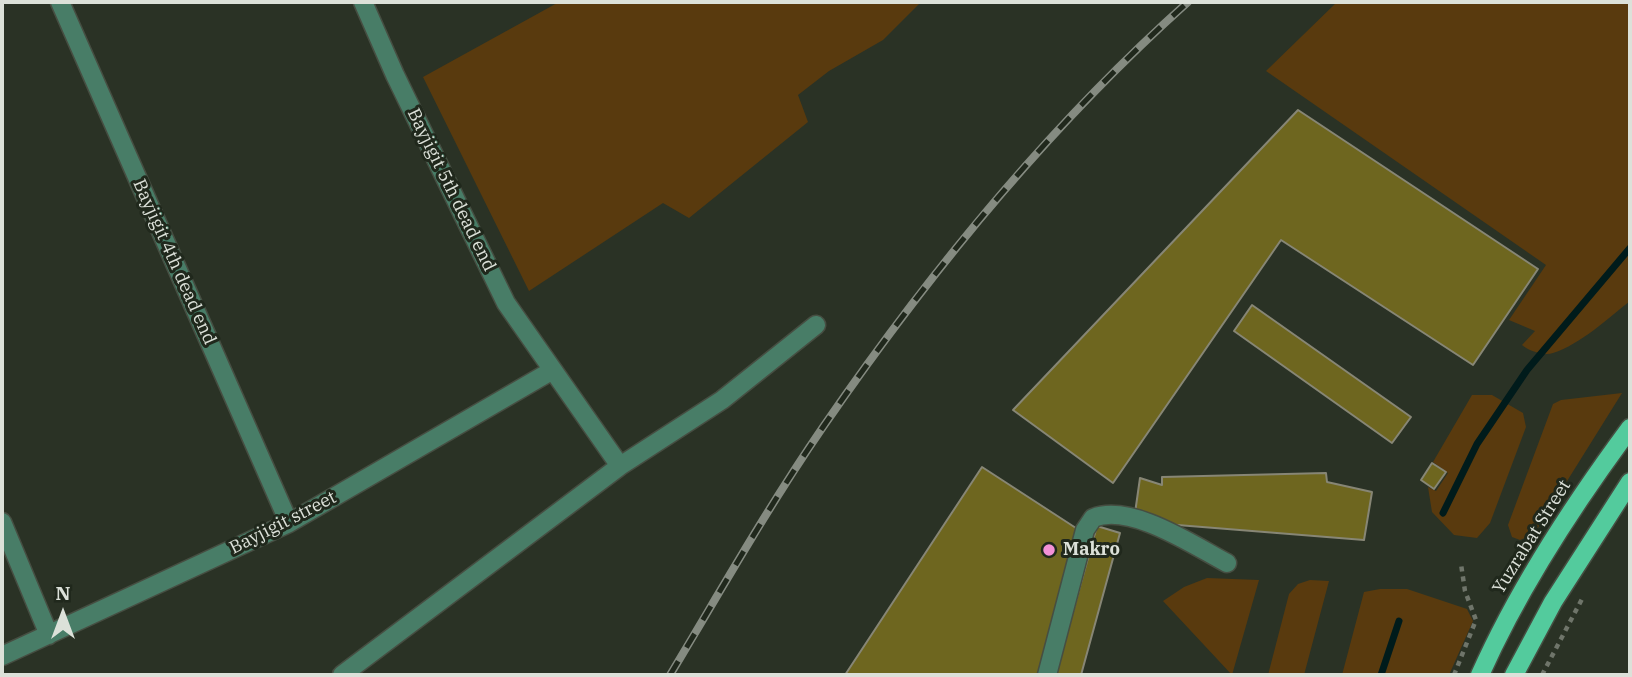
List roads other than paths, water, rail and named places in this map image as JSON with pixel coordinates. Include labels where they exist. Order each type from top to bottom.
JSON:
[{"type":"main road","name":"Yuzrabat Street","points":[[1480,675],[1527,583],[1583,494],[1630,428]]},
{"type":"main road","points":[[1514,675],[1553,602],[1630,482]]},
{"type":"main road","points":[[1527,583],[1553,602]]},
{"type":"street","name":"Bayjigit 4th dead end","points":[[60,2],[289,523]]},
{"type":"street","name":"Bayjigit 5th dead end","points":[[363,2],[395,75],[506,303],[620,466]]},
{"type":"street","points":[[342,675],[620,466],[722,400],[816,326]]},
{"type":"street","name":"Bayjigit street","points":[[2,656],[289,523],[553,370]]},
{"type":"street","points":[[1047,675],[1085,530],[1093,519],[1114,515],[1151,523],[1227,563]]},
{"type":"street","points":[[2,523],[50,635]]},
{"type":"waterway","points":[[1443,513],[1477,444],[1527,370],[1630,248]]},
{"type":"waterway","points":[[1381,675],[1399,621]]},
{"type":"railway","points":[[670,675],[803,457],[905,313],[1039,150],[1087,99],[1188,2]]},
{"type":"place","name":"Makro","points":[[1049,550]]}]
